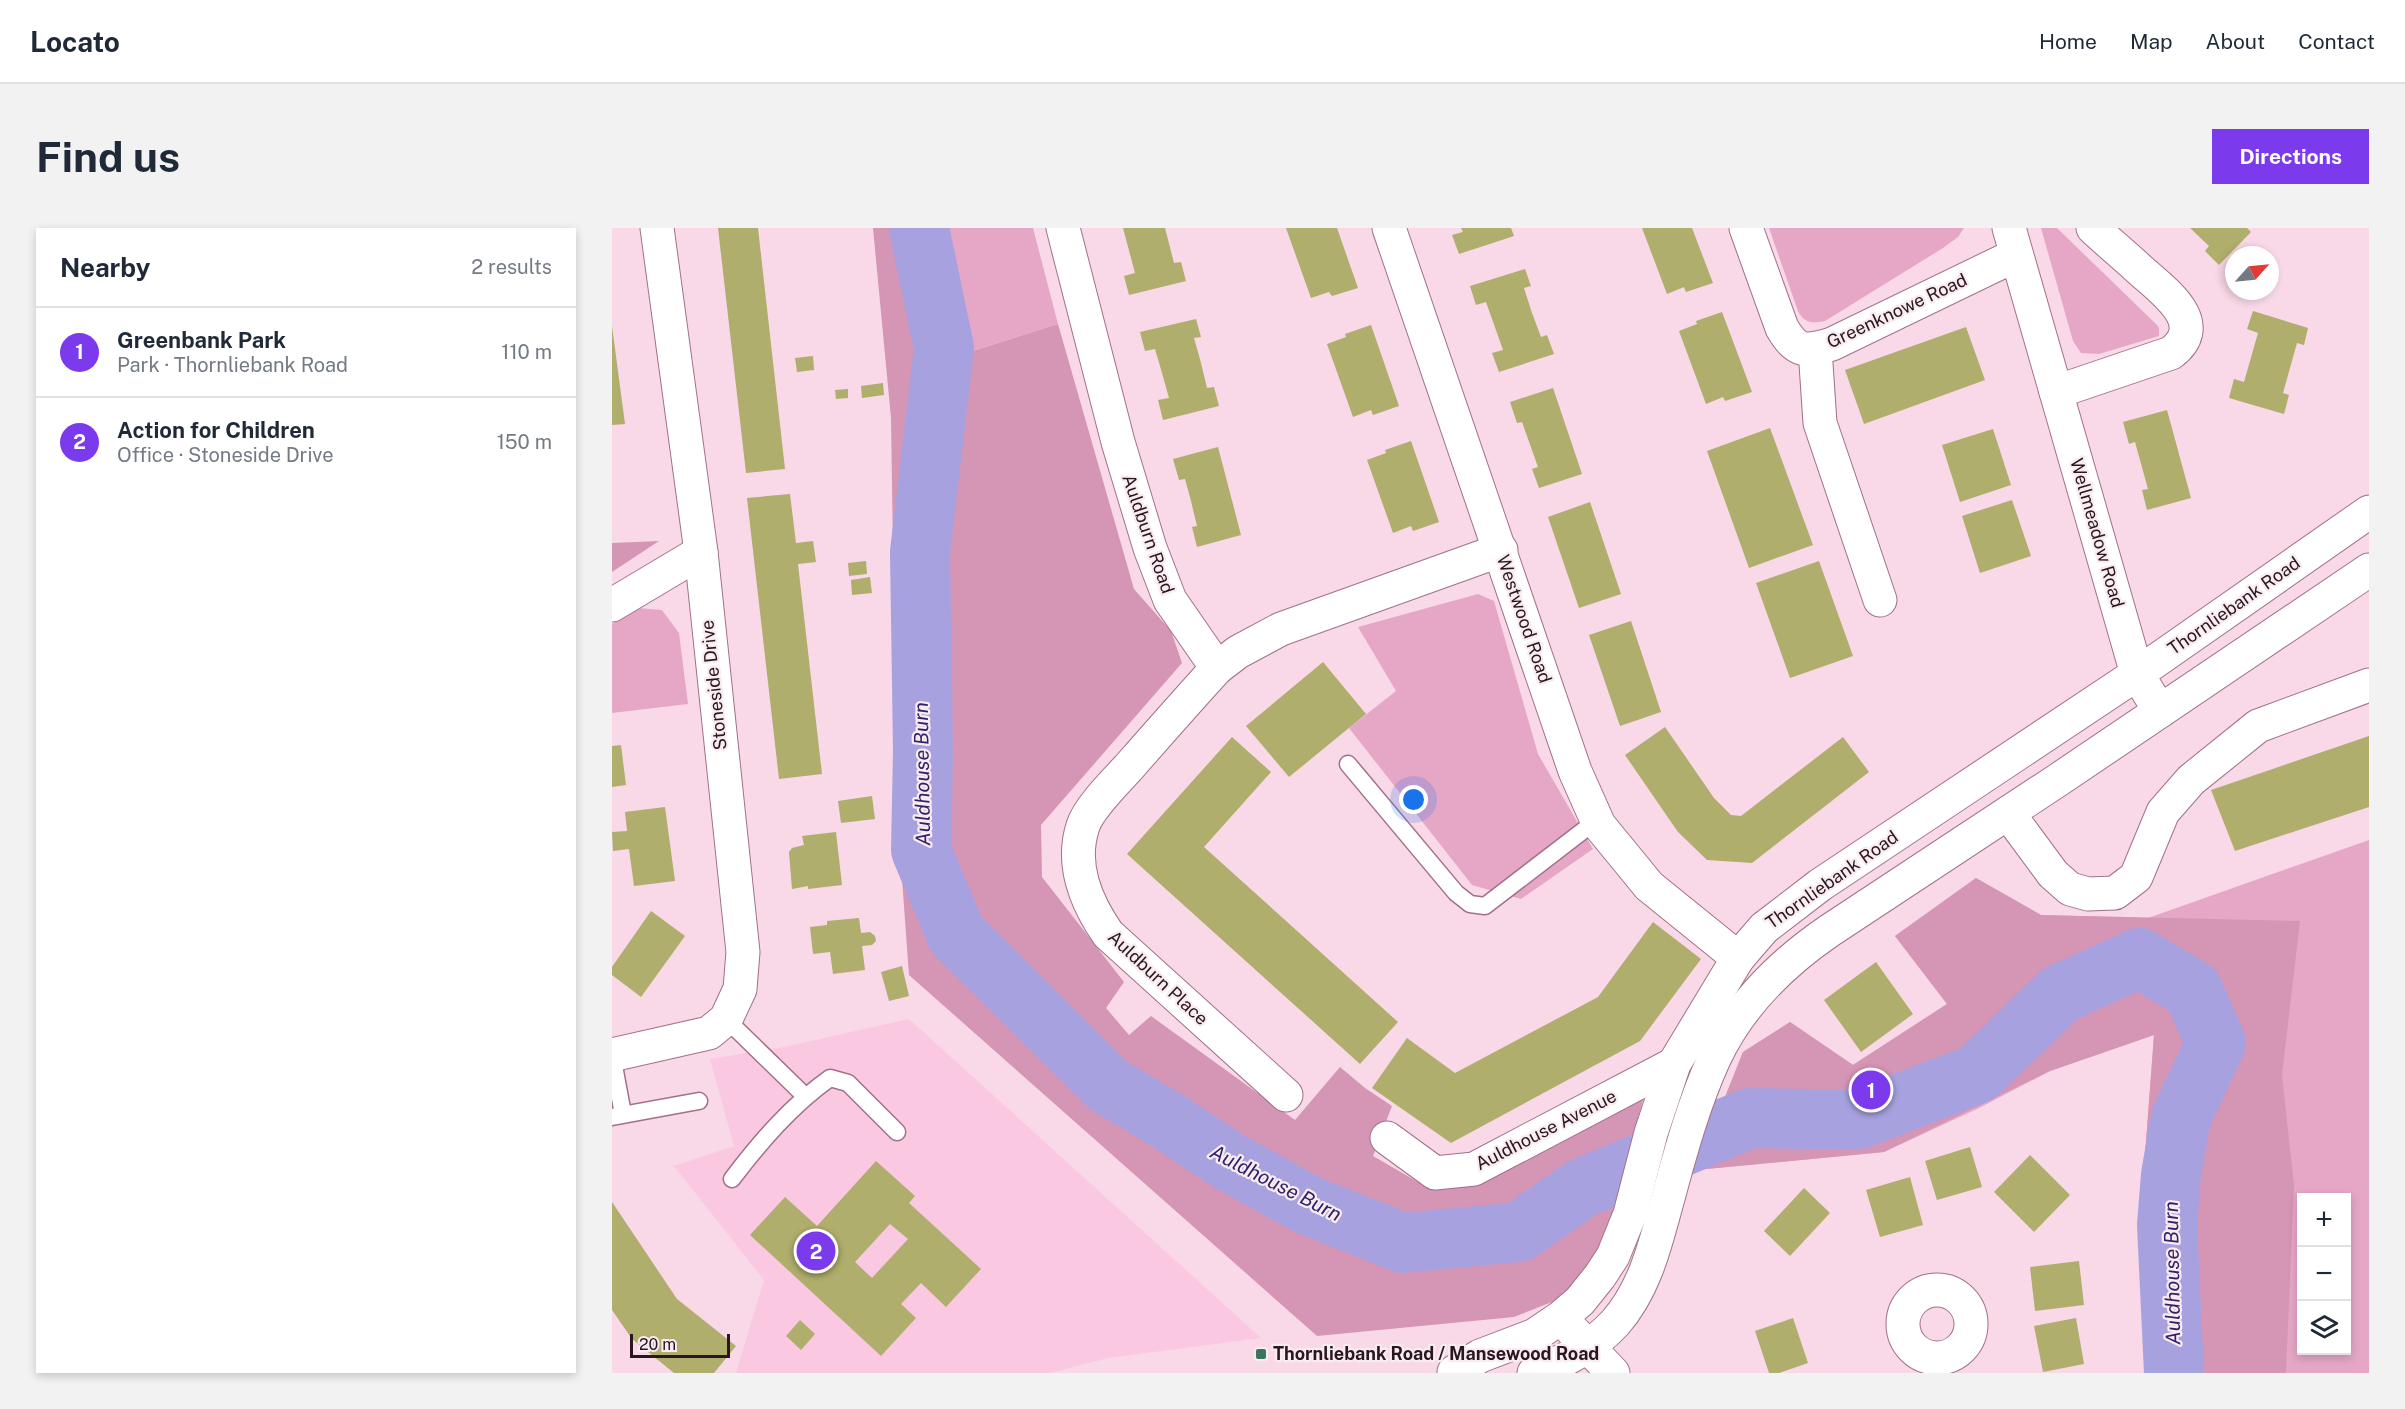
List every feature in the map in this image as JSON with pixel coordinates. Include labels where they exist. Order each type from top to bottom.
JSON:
[{"type":"street","name":"Stoneside Drive","points":[[657,228],[701,552],[743,952],[740,989],[726,1019]]},
{"type":"street","name":"Auldburn Road","points":[[1063,228],[1118,442],[1150,548],[1170,600],[1217,668]]},
{"type":"street","name":"Westwood Road","points":[[1389,228],[1575,771],[1597,820],[1649,886],[1767,982]]},
{"type":"street","name":"Greenknowe Road","points":[[1746,228],[1782,328],[1791,343],[1802,350],[1815,350],[1832,344],[2012,241]]},
{"type":"street","points":[[2056,392],[2172,353],[2181,346],[2186,335],[2186,323],[2172,299],[2093,228]]},
{"type":"street","name":"Wellmeadow Road","points":[[2012,241],[2137,674],[2160,711]]},
{"type":"street","points":[[1815,350],[1820,423],[1880,600]]},
{"type":"street","name":"Thornliebank Road","points":[[1447,1373],[1455,1373],[1480,1356],[1535,1335],[1580,1301],[1600,1276],[1613,1256],[1630,1214],[1651,1133],[1674,1064],[1738,958],[1764,928],[1820,885],[2137,674],[2369,512]]},
{"type":"street","points":[[1217,668],[1238,652],[1281,629],[1501,550]]},
{"type":"street","points":[[612,605],[701,552]]},
{"type":"street","points":[[1534,1373],[1551,1367],[1589,1345],[1615,1322],[1642,1280],[1655,1245],[1692,1114],[1715,1057],[1735,1023],[1767,982],[1797,953],[2369,570]]},
{"type":"street","name":"Auldburn Place","points":[[1217,668],[1106,793],[1083,824],[1078,850],[1080,880],[1094,914],[1108,934],[1286,1095]]},
{"type":"street","points":[[2008,813],[2053,874],[2070,890],[2088,894],[2115,893],[2136,878],[2163,812],[2191,780],[2258,726],[2369,685]]},
{"type":"street","points":[[612,1055],[709,1033],[726,1019]]},
{"type":"street","name":"Auldhouse Avenue","points":[[1387,1138],[1435,1173],[1474,1169],[1674,1064]]},
{"type":"street","points":[[1560,1318],[1589,1345],[1613,1373]]},
{"type":"lane","points":[[1348,764],[1456,893],[1470,904],[1485,906],[1597,820]]},
{"type":"lane","points":[[726,1019],[805,1096]]},
{"type":"lane","points":[[612,1055],[618,1115],[699,1101]]},
{"type":"lane","points":[[732,1179],[765,1136],[805,1096],[830,1078],[848,1083],[897,1132]]},
{"type":"shaded area","points":[[873,228],[903,228],[925,382],[910,562],[908,813],[897,815],[891,418]]},
{"type":"shaded area","points":[[935,228],[1033,228],[1058,324],[951,358],[946,293]]},
{"type":"shaded area","points":[[1769,228],[1964,228],[1958,237],[1943,248],[1825,321],[1809,322],[1798,311]]},
{"type":"shaded area","points":[[2041,228],[2057,228],[2157,325],[2159,336],[2099,354],[2081,353],[2073,341]]},
{"type":"shaded area","points":[[1058,324],[1134,589],[1171,631],[1182,663],[1041,825],[1042,877],[1124,982],[1106,1008],[1129,1035],[1151,1016],[1295,1120],[1340,1067],[1365,1088],[1392,1106],[1373,1156],[1418,1182],[1464,1184],[1645,1092],[1600,1260],[1557,1300],[1514,1317],[1317,1336],[909,975],[900,851],[937,841],[934,613],[939,490],[952,401],[951,358]]},
{"type":"shaded area","points":[[659,541],[612,572],[612,543]]},
{"type":"shaded area","points":[[1478,594],[1494,601],[1538,754],[1593,849],[1521,899],[1472,885],[1349,728],[1396,691],[1358,627]]},
{"type":"shaded area","points":[[637,608],[662,610],[679,633],[688,704],[612,713],[612,624]]},
{"type":"shaded area","points":[[2369,840],[2369,1373],[2152,1373],[2152,1303],[2160,1168],[2144,1168],[2154,1035],[2050,1071],[1979,1108],[1884,1152],[1696,1170],[1743,1052],[1790,1022],[1853,1065],[1947,1004],[1895,936],[1976,878],[2041,915],[2148,918]]},
{"type":"shaded area","points":[[1976,878],[2041,915],[2300,921],[2282,1075],[2294,1185],[2286,1373],[2152,1373],[2152,1303],[2160,1168],[2144,1168],[2154,1035],[2050,1071],[1884,1152],[1696,1170],[1743,1052],[1790,1022],[1853,1065],[1947,1004],[1895,936]]},
{"type":"shaded area","points":[[909,1019],[1261,1338],[1108,1358],[1050,1373],[736,1373],[764,1280],[674,1166],[734,1146],[710,1059],[784,1047]]},
{"type":"building","points":[[718,228],[758,228],[785,469],[746,473]]},
{"type":"building","points":[[1123,228],[1165,228],[1174,263],[1181,262],[1186,281],[1129,295],[1124,276],[1135,273]]},
{"type":"building","points":[[1286,228],[1337,228],[1358,288],[1332,296],[1329,292],[1311,298]]},
{"type":"building","points":[[1461,228],[1511,228],[1514,236],[1459,254],[1452,235],[1463,232]]},
{"type":"building","points":[[1642,228],[1692,228],[1713,283],[1686,292],[1684,287],[1667,294]]},
{"type":"building","points":[[2190,228],[2247,228],[2251,232],[2237,246],[2225,246],[2225,259],[2219,265],[2205,251],[2209,246]]},
{"type":"building","points":[[1525,269],[1531,286],[1524,288],[1532,313],[1541,337],[1547,335],[1554,354],[1499,372],[1492,353],[1503,350],[1486,302],[1476,305],[1470,286]]},
{"type":"building","points":[[2253,311],[2308,328],[2304,345],[2297,343],[2283,393],[2289,395],[2284,414],[2229,398],[2234,379],[2244,382],[2258,333],[2247,329]]},
{"type":"building","points":[[1722,312],[1752,392],[1725,401],[1723,397],[1706,404],[1679,331],[1697,324],[1696,321]]},
{"type":"building","points":[[1196,319],[1201,337],[1194,338],[1207,388],[1214,387],[1219,406],[1163,420],[1158,400],[1169,398],[1155,349],[1145,351],[1140,332]]},
{"type":"building","points":[[1371,325],[1399,406],[1373,415],[1371,410],[1353,417],[1327,344],[1346,337],[1345,334]]},
{"type":"building","points":[[612,326],[625,424],[612,425]]},
{"type":"building","points":[[1966,327],[1985,380],[1864,424],[1845,370]]},
{"type":"building","points":[[813,356],[814,370],[797,372],[795,358]]},
{"type":"building","points":[[883,383],[884,395],[862,398],[861,386]]},
{"type":"building","points":[[1553,388],[1582,474],[1539,488],[1532,469],[1538,467],[1522,422],[1517,423],[1510,402]]},
{"type":"building","points":[[848,389],[848,398],[836,399],[835,390]]},
{"type":"building","points":[[2167,410],[2191,498],[2147,510],[2142,490],[2148,489],[2135,442],[2129,444],[2123,422]]},
{"type":"building","points":[[1770,428],[1813,545],[1749,568],[1707,451]]},
{"type":"building","points":[[1993,429],[2011,485],[1960,502],[1942,445]]},
{"type":"building","points":[[1411,441],[1439,522],[1413,531],[1411,526],[1393,533],[1367,460],[1386,453],[1385,450]]},
{"type":"building","points":[[1218,447],[1241,535],[1197,547],[1192,527],[1197,526],[1185,479],[1179,480],[1173,459]]},
{"type":"building","points":[[790,494],[796,543],[813,541],[816,562],[798,564],[822,774],[779,779],[747,498]]},
{"type":"building","points":[[2012,500],[2031,556],[1980,573],[1962,516]]},
{"type":"building","points":[[1590,502],[1621,594],[1579,608],[1548,517]]},
{"type":"building","points":[[866,561],[867,574],[849,576],[848,563]]},
{"type":"building","points":[[1819,561],[1853,656],[1790,678],[1756,583]]},
{"type":"building","points":[[870,577],[872,593],[852,595],[851,580]]},
{"type":"building","points":[[1631,621],[1661,712],[1620,726],[1589,635]]},
{"type":"building","points":[[1323,662],[1366,714],[1289,777],[1246,726]]},
{"type":"building","points":[[1665,727],[1714,798],[1731,815],[1741,816],[1843,737],[1869,772],[1752,863],[1707,860],[1678,832],[1625,755]]},
{"type":"building","points":[[2369,736],[2369,807],[2235,851],[2211,790]]},
{"type":"building","points":[[1232,737],[1271,772],[1204,847],[1398,1022],[1360,1064],[1127,854]]},
{"type":"building","points":[[621,745],[626,785],[612,787],[612,746]]},
{"type":"building","points":[[872,796],[875,819],[841,823],[838,801]]},
{"type":"building","points":[[665,807],[675,881],[634,886],[629,849],[613,851],[612,832],[627,831],[625,812]]},
{"type":"building","points":[[836,832],[842,885],[792,889],[789,852],[792,848],[804,845],[802,836]]},
{"type":"building","points":[[651,911],[685,936],[641,997],[612,975],[612,967]]},
{"type":"building","points":[[859,918],[861,933],[870,932],[875,936],[876,941],[872,945],[862,946],[865,970],[833,974],[830,952],[813,954],[810,927],[827,925],[827,921]]},
{"type":"building","points":[[1653,922],[1701,959],[1640,1041],[1451,1143],[1372,1088],[1407,1038],[1455,1073],[1598,997]]},
{"type":"building","points":[[1876,962],[1913,1014],[1861,1052],[1824,1000]]},
{"type":"building","points":[[902,966],[909,996],[889,1001],[881,972]]},
{"type":"building","points":[[1970,1147],[1982,1187],[1937,1200],[1925,1161]]},
{"type":"building","points":[[2030,1155],[2070,1195],[2034,1232],[1994,1192]]},
{"type":"building","points":[[876,1161],[915,1196],[909,1203],[981,1269],[946,1307],[921,1283],[901,1304],[916,1318],[881,1356],[750,1235],[785,1197],[817,1226]],"holes":[[[890,1224],[908,1239],[872,1278],[855,1262]]]},
{"type":"building","points":[[1910,1177],[1923,1225],[1880,1237],[1866,1190]]},
{"type":"building","points":[[1804,1188],[1830,1213],[1790,1256],[1764,1231]]},
{"type":"building","points":[[612,1202],[677,1299],[736,1346],[714,1373],[674,1373],[632,1339],[612,1310]]},
{"type":"building","points":[[2079,1261],[2084,1305],[2035,1311],[2030,1267]]},
{"type":"building","points":[[1793,1318],[1808,1363],[1779,1373],[1769,1373],[1755,1331]]},
{"type":"building","points":[[2076,1318],[2084,1364],[2043,1372],[2034,1326]]},
{"type":"building","points":[[800,1320],[815,1334],[801,1350],[786,1336]]},
{"type":"waterway","name":"Auldhouse Burn","points":[[919,228],[944,348],[920,552],[923,751],[921,850],[956,934],[1109,1086],[1165,1119],[1230,1162],[1308,1205],[1403,1243],[1519,1232],[1582,1188],[1750,1118],[1856,1120],[1977,1074],[2060,994],[2139,958],[2193,990],[2216,1043],[2181,1117],[2171,1175],[2167,1225],[2174,1373]]},
{"type":"place","name":"Greenbank Park","points":[[1871,1090]]},
{"type":"place","name":"Action for Children","points":[[816,1251]]},
{"type":"place","name":"Thornliebank Road / Mansewood Road","points":[[1261,1354]]}]
